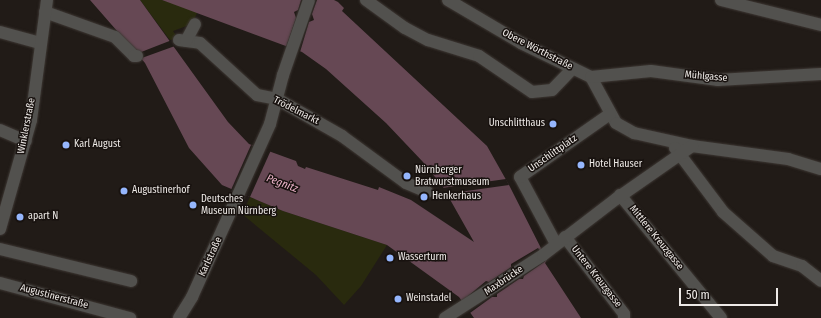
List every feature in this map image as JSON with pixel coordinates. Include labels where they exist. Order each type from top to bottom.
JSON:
[{"type":"street","points":[[277,99],[283,75],[310,0]]},
{"type":"street","points":[[366,0],[405,28],[428,40],[472,52],[532,92],[552,90],[573,68]]},
{"type":"street","name":"Obere Wörthstraße","points":[[448,0],[521,42],[591,77]]},
{"type":"street","points":[[721,0],[821,25]]},
{"type":"street","points":[[45,11],[115,37],[134,56],[137,56]]},
{"type":"street","name":"Winklerstraße","points":[[0,229],[26,141],[45,11]]},
{"type":"street","name":"Trödelmarkt","points":[[195,24],[183,41],[200,44],[257,95],[277,99],[342,136],[406,183],[427,192]]},
{"type":"street","points":[[0,32],[40,43]]},
{"type":"street","name":"Mühlgasse","points":[[591,77],[651,71],[718,80],[821,74]]},
{"type":"street","points":[[591,77],[610,118],[634,133],[692,146],[788,159],[821,169]]},
{"type":"street","name":"Karlstraße","points":[[180,318],[192,297],[240,194],[260,148],[277,99]]},
{"type":"street","name":"Unschlittplatz","points":[[560,241],[520,177],[610,118]]},
{"type":"street","points":[[0,130],[26,141]]},
{"type":"street","points":[[560,241],[616,196],[676,151],[692,146]]},
{"type":"street","points":[[676,151],[723,212],[773,256],[802,266],[821,281]]},
{"type":"street","name":"Mittlere Kreuzgasse","points":[[616,196],[721,318]]},
{"type":"street","name":"Maxbrücke","points":[[445,318],[466,307],[560,241]]},
{"type":"street","name":"Untere Kreuzgasse","points":[[560,241],[624,314],[624,318]]},
{"type":"street","points":[[0,249],[131,280]]},
{"type":"street","name":"Augustinerstraße","points":[[0,283],[130,318]]},
{"type":"green space","points":[[140,0],[162,0],[198,11],[192,24],[173,31],[178,38],[170,40]]},
{"type":"green space","points":[[250,197],[283,211],[387,245],[361,286],[344,305],[316,275],[242,214]]},
{"type":"water","name":"Pegnitz","points":[[90,0],[140,0],[228,122],[249,144],[296,161],[298,166],[305,169],[306,167],[378,190],[379,187],[411,200],[474,242],[443,187],[423,162],[386,123],[326,69],[302,52],[162,0],[334,0],[338,2],[344,8],[342,11],[487,146],[509,185],[547,260],[545,263],[581,318],[474,318],[459,297],[387,245],[283,211],[222,185],[189,148],[145,63]]},
{"type":"pier","points":[[301,0],[317,0],[312,14],[314,20],[309,22],[300,52],[286,47],[296,18],[294,12],[298,10]]},
{"type":"pier","points":[[172,40],[175,46],[139,59],[136,54]]},
{"type":"pier","points":[[251,145],[271,150],[250,197],[231,190]]},
{"type":"pier","points":[[506,179],[509,185],[445,194],[442,188]]},
{"type":"pier","points":[[538,248],[547,260],[524,276],[523,279],[519,279],[497,294],[497,297],[492,297],[470,313],[462,301],[486,281],[489,282],[511,267],[511,264]]},
{"type":"place","name":"Unschlitthaus","points":[[553,124]]},
{"type":"place","name":"Karl August","points":[[66,145]]},
{"type":"place","name":"Hotel Hauser","points":[[581,165]]},
{"type":"place","name":"Nürnberger Bratwurstmuseum","points":[[407,176]]},
{"type":"place","name":"Augustinerhof","points":[[124,191]]},
{"type":"place","name":"Henkerhaus","points":[[424,197]]},
{"type":"place","name":"Deutsches Museum Nürnberg","points":[[193,205]]},
{"type":"place","name":"apart N","points":[[20,217]]},
{"type":"place","name":"Wasserturm","points":[[390,258]]},
{"type":"place","name":"Weinstadel","points":[[398,299]]}]
